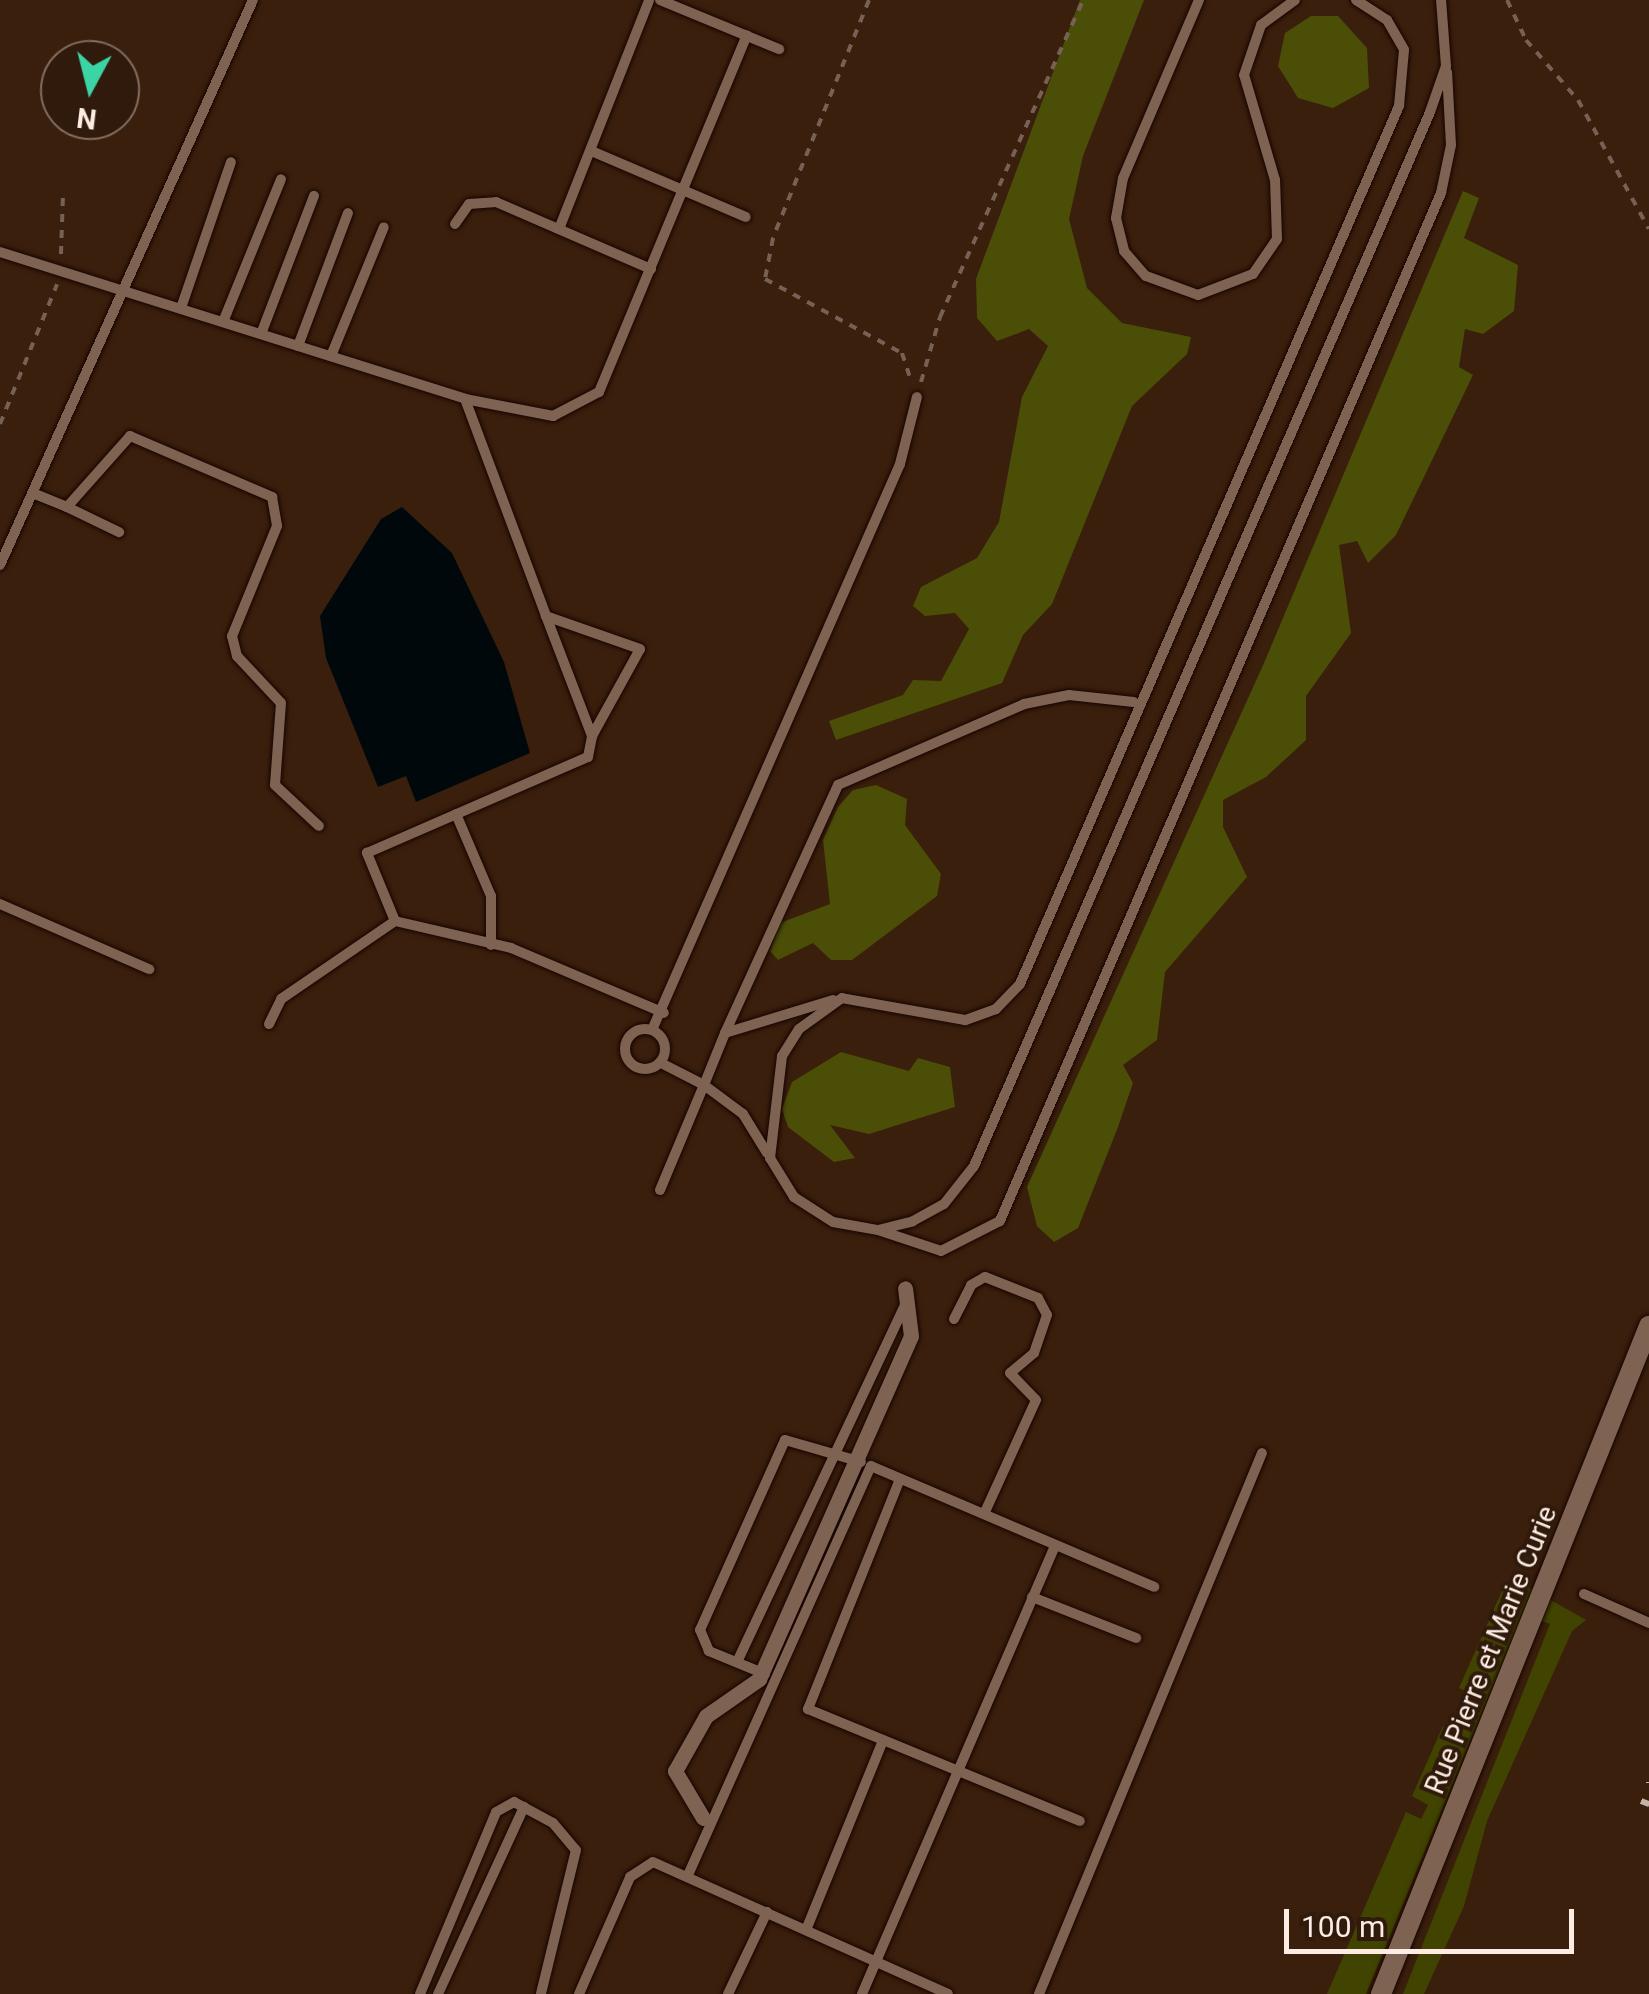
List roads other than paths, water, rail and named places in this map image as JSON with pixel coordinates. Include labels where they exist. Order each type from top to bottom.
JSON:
[{"type":"street","points":[[704,1818],[674,1772],[706,1716],[768,1675],[863,1463],[911,1336],[907,1294]]},
{"type":"street","name":"Rue Pierre et Marie Curie","points":[[1381,1994],[1649,1326]]},
{"type":"lane","points":[[0,565],[127,291],[253,0]]},
{"type":"lane","points":[[559,229],[594,152],[649,0]]},
{"type":"lane","points":[[660,0],[779,49]]},
{"type":"lane","points":[[1200,0],[1123,178],[1116,218],[1124,251],[1146,276],[1198,295],[1253,274],[1277,239],[1277,191],[1244,75],[1261,25],[1295,0]]},
{"type":"lane","points":[[725,1034],[842,998],[965,1020],[1010,998],[1134,702],[1400,106],[1404,50],[1387,20],[1356,0]]},
{"type":"lane","points":[[660,1062],[704,1085],[743,1114],[770,1158],[819,1216],[940,1251],[1000,1220],[1442,193],[1451,145],[1441,0]]},
{"type":"lane","points":[[0,252],[466,399],[538,416],[582,407],[599,392],[747,35]]},
{"type":"lane","points":[[878,1230],[930,1214],[974,1166],[1446,66]]},
{"type":"lane","points":[[594,152],[746,217]]},
{"type":"lane","points":[[181,308],[232,162]]},
{"type":"lane","points":[[223,322],[281,179]]},
{"type":"lane","points":[[261,334],[314,196]]},
{"type":"lane","points":[[455,224],[481,200],[652,268]]},
{"type":"lane","points":[[298,346],[348,212]]},
{"type":"lane","points":[[332,356],[384,227]]},
{"type":"lane","points":[[660,1062],[644,1069],[627,1058],[628,1038],[652,1030],[664,1013],[900,464],[917,397]]},
{"type":"lane","points":[[466,399],[592,736]]},
{"type":"lane","points":[[67,507],[130,436],[272,497],[277,526],[232,636],[237,656],[281,703],[274,785],[319,826]]},
{"type":"lane","points":[[35,494],[119,532]]},
{"type":"lane","points":[[395,921],[367,853],[588,757],[592,736],[640,649],[546,616]]},
{"type":"lane","points":[[660,1190],[725,1034],[838,785],[1024,704],[1070,695],[1134,702]]},
{"type":"lane","points":[[456,814],[491,896],[491,945]]},
{"type":"lane","points":[[0,904],[149,969]]},
{"type":"lane","points":[[268,1024],[281,999],[395,921],[491,945],[664,1013]]},
{"type":"lane","points":[[770,1158],[770,1100],[782,1056],[799,1029],[842,998]]},
{"type":"lane","points":[[652,1030],[664,1041],[660,1062]]},
{"type":"lane","points":[[954,1319],[976,1280],[1024,1290],[1045,1304],[1034,1354],[1010,1373],[1036,1400],[984,1514]]},
{"type":"lane","points":[[737,1662],[907,1294]]},
{"type":"lane","points":[[688,1875],[768,1675],[709,1651],[700,1630],[785,1440],[863,1463],[1154,1586]]},
{"type":"lane","points":[[1039,1994],[1262,1453]]},
{"type":"lane","points":[[900,1478],[806,1705],[1080,1822]]},
{"type":"lane","points":[[862,1994],[1055,1546]]},
{"type":"lane","points":[[1584,1594],[1649,1622]]},
{"type":"lane","points":[[1032,1597],[1136,1638]]},
{"type":"lane","points":[[806,1930],[883,1740]]},
{"type":"lane","points":[[420,1994],[496,1812],[504,1802],[524,1807],[576,1850],[540,1994]]},
{"type":"lane","points":[[438,1994],[524,1807]]},
{"type":"lane","points":[[579,1994],[639,1864],[688,1875],[948,1994]]},
{"type":"lane","points":[[728,1994],[768,1912]]},
{"type":"railway","points":[[1641,1801],[1649,1804]]}]
